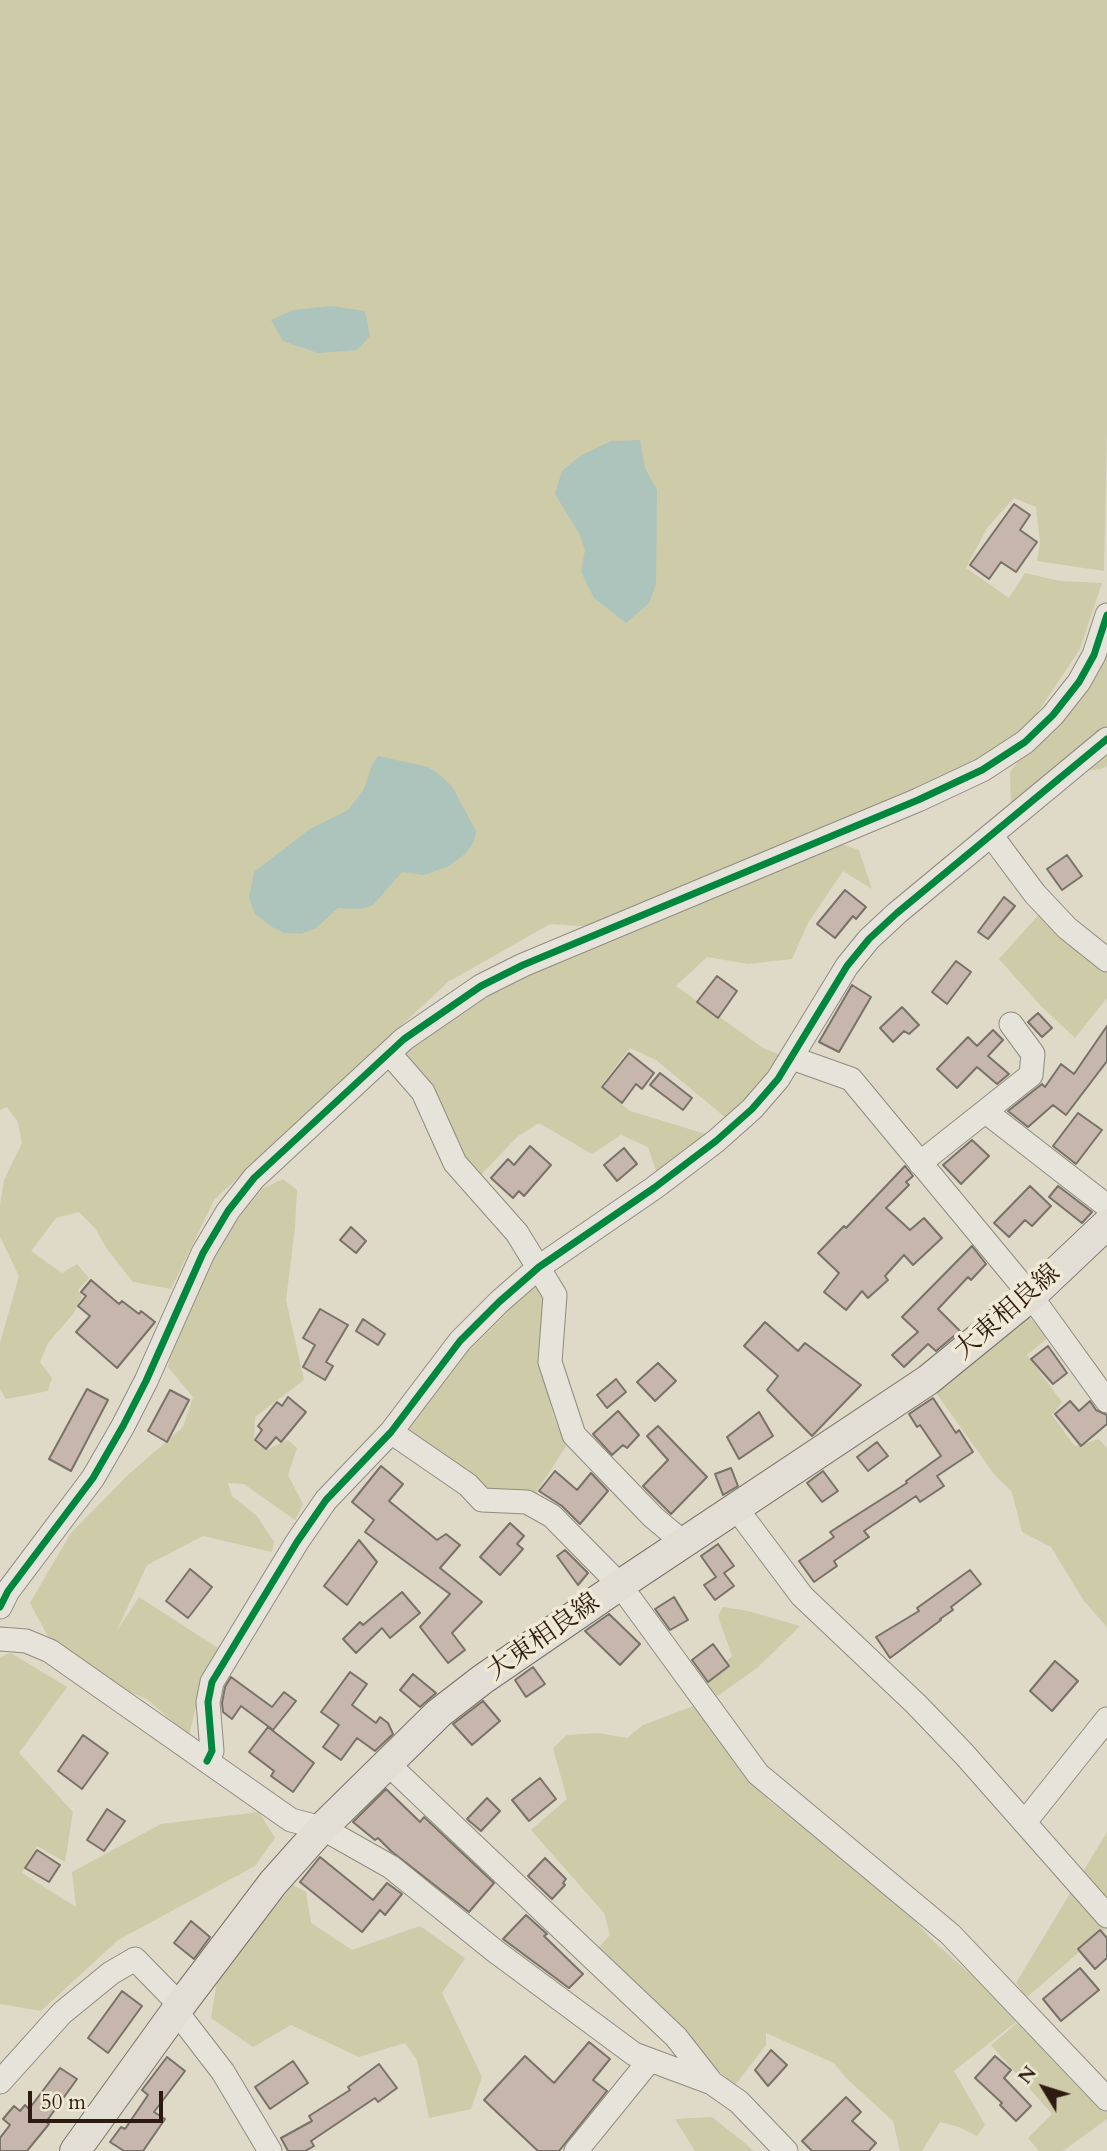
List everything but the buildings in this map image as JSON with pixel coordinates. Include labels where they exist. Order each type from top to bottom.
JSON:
[{"type":"main road","name":"大東相良線","points":[[75,2151],[178,2008],[273,1883],[322,1828],[439,1713],[483,1679],[620,1585],[928,1380],[1031,1296],[1107,1224]]},
{"type":"street","points":[[4,1591],[93,1478],[146,1381],[203,1253],[228,1212],[254,1178],[404,1039],[481,986],[523,965],[918,800],[982,770],[1026,742],[1053,715],[1079,682],[1094,655],[1107,615]]},
{"type":"street","points":[[207,1761],[212,1751],[208,1702],[212,1682],[297,1542],[326,1500],[391,1432],[460,1341],[499,1302],[539,1268],[654,1188],[716,1141],[752,1109],[792,1058],[847,965],[869,939],[1107,739]]},
{"type":"street","points":[[992,835],[1043,902],[1067,928],[1107,960]]},
{"type":"street","points":[[920,1163],[1031,1075],[1033,1054],[1011,1024]]},
{"type":"street","points":[[388,1054],[424,1092],[455,1163],[517,1233],[555,1295],[550,1362],[574,1435],[653,1517],[684,1543]]},
{"type":"street","points":[[792,1058],[850,1079],[1031,1296],[1107,1401]]},
{"type":"street","points":[[986,1112],[1107,1206]]},
{"type":"street","points":[[391,1432],[467,1485],[482,1500],[527,1502],[552,1516],[620,1585],[758,1774],[950,1934],[1107,2099]]},
{"type":"street","points":[[736,1508],[802,1595],[916,1704],[1107,1916]]},
{"type":"street","points":[[0,1639],[26,1641],[50,1651],[291,1820],[322,1828],[391,1867],[495,1951],[634,2054],[712,2083],[739,2102],[786,2151]]},
{"type":"street","points":[[1025,1822],[1107,1719]]},
{"type":"street","points":[[387,1763],[676,2036],[712,2083]]},
{"type":"street","points":[[0,2082],[62,2013],[111,1973],[135,1959],[178,2008],[223,2072],[270,2151]]},
{"type":"street","points":[[576,2151],[650,2060]]},
{"type":"shaded area","points":[[0,0],[1107,0],[1107,428],[1104,571],[1037,561],[1040,542],[1036,507],[1014,498],[987,528],[966,568],[1009,598],[1025,573],[1060,581],[1102,583],[1080,649],[1026,730],[967,772],[836,842],[859,850],[872,889],[843,871],[808,923],[792,959],[748,964],[707,957],[676,986],[763,1048],[788,1058],[756,1092],[726,1118],[656,1060],[630,1048],[600,1087],[630,1111],[712,1136],[657,1174],[648,1147],[621,1135],[592,1154],[539,1123],[518,1136],[473,1183],[392,1054],[503,980],[610,928],[550,924],[448,982],[214,1200],[171,1289],[133,1282],[107,1249],[95,1228],[79,1212],[56,1218],[31,1251],[62,1273],[77,1264],[89,1278],[78,1290],[82,1296],[74,1313],[48,1343],[40,1362],[52,1378],[48,1391],[6,1399],[0,1389],[0,1343],[19,1276],[0,1237],[0,1205],[4,1180],[22,1143],[18,1122],[7,1107],[0,1110]]},
{"type":"shaded area","points":[[1107,629],[1107,766],[1101,769],[1051,774],[1011,804],[1010,772],[1074,688]]},
{"type":"shaded area","points":[[1042,911],[1107,970],[1107,998],[1075,1038],[1041,1006],[999,959]]},
{"type":"shaded area","points":[[283,1179],[297,1190],[286,1300],[304,1380],[255,1417],[254,1442],[266,1450],[288,1440],[297,1448],[288,1475],[303,1504],[295,1520],[244,1484],[228,1483],[232,1496],[257,1516],[274,1542],[272,1552],[203,1536],[147,1565],[116,1632],[139,1597],[218,1648],[200,1689],[189,1736],[148,1700],[115,1685],[53,1646],[30,1603],[71,1533],[128,1475],[183,1427],[193,1397],[168,1367],[174,1338],[196,1286],[234,1224],[262,1189]]},
{"type":"shaded area","points":[[535,1280],[547,1303],[538,1351],[553,1414],[566,1446],[534,1496],[474,1486],[391,1432],[462,1346]]},
{"type":"shaded area","points":[[1026,1314],[1049,1337],[1027,1355],[1062,1402],[1052,1415],[1075,1446],[1099,1439],[1107,1448],[1107,1627],[1084,1601],[1051,1547],[1022,1532],[1012,1492],[994,1474],[934,1390]]},
{"type":"shaded area","points":[[723,1607],[748,1611],[800,1626],[758,1667],[711,1701],[702,1684],[732,1656],[718,1616]]},
{"type":"shaded area","points":[[11,1653],[67,1687],[19,1753],[73,1812],[65,1862],[37,1846],[22,1873],[76,1907],[72,1872],[161,1824],[259,1812],[275,1838],[255,1866],[118,1940],[41,2011],[0,2004],[0,1657]]},
{"type":"shaded area","points":[[696,1705],[767,1794],[768,1800],[846,1860],[1021,2018],[954,2071],[985,2125],[977,2136],[940,2122],[922,2151],[900,2151],[893,2121],[846,2078],[834,2063],[766,2033],[766,2045],[735,2085],[594,1953],[610,1935],[604,1913],[531,1830],[567,1799],[553,1748],[567,1735],[598,1733],[627,1738],[643,1725]]},
{"type":"shaded area","points":[[1107,1832],[1107,1928],[1026,1998],[1016,1983]]},
{"type":"shaded area","points":[[293,1885],[306,1892],[311,1923],[352,1950],[420,1926],[465,1958],[442,1993],[482,2077],[471,2109],[429,2118],[417,2060],[405,2043],[359,2057],[291,2025],[253,2047],[211,2018],[218,1975]]},
{"type":"shaded area","points":[[1022,2019],[1107,2107],[1107,2119],[1063,2151],[1039,2151],[1028,2138],[1052,2114],[991,2045]]},
{"type":"shaded area","points":[[712,2117],[753,2151],[695,2151],[675,2119]]},
{"type":"water","points":[[332,306],[365,311],[370,336],[357,350],[318,353],[283,341],[271,320],[293,310]]},
{"type":"water","points":[[640,440],[645,468],[657,490],[656,584],[649,603],[626,623],[594,598],[581,572],[585,550],[579,533],[555,494],[562,471],[580,456],[611,441]]},
{"type":"water","points":[[378,756],[428,767],[443,777],[453,788],[476,831],[474,841],[466,853],[449,866],[424,875],[402,872],[373,905],[361,909],[338,908],[316,928],[301,934],[285,933],[272,927],[255,914],[249,898],[254,872],[310,829],[348,810],[364,789]]},
{"type":"cycle path","points":[[0,1607],[8,1591],[93,1478],[123,1426],[203,1253],[228,1211],[254,1178],[404,1039],[481,986],[523,965],[918,800],[982,770],[1025,742],[1053,715],[1079,682],[1094,655],[1107,615]]},
{"type":"cycle path","points":[[207,1761],[212,1751],[208,1702],[212,1682],[297,1542],[326,1500],[391,1432],[460,1341],[539,1267],[654,1188],[716,1141],[752,1109],[778,1079],[847,966],[869,939],[1107,739]]}]
